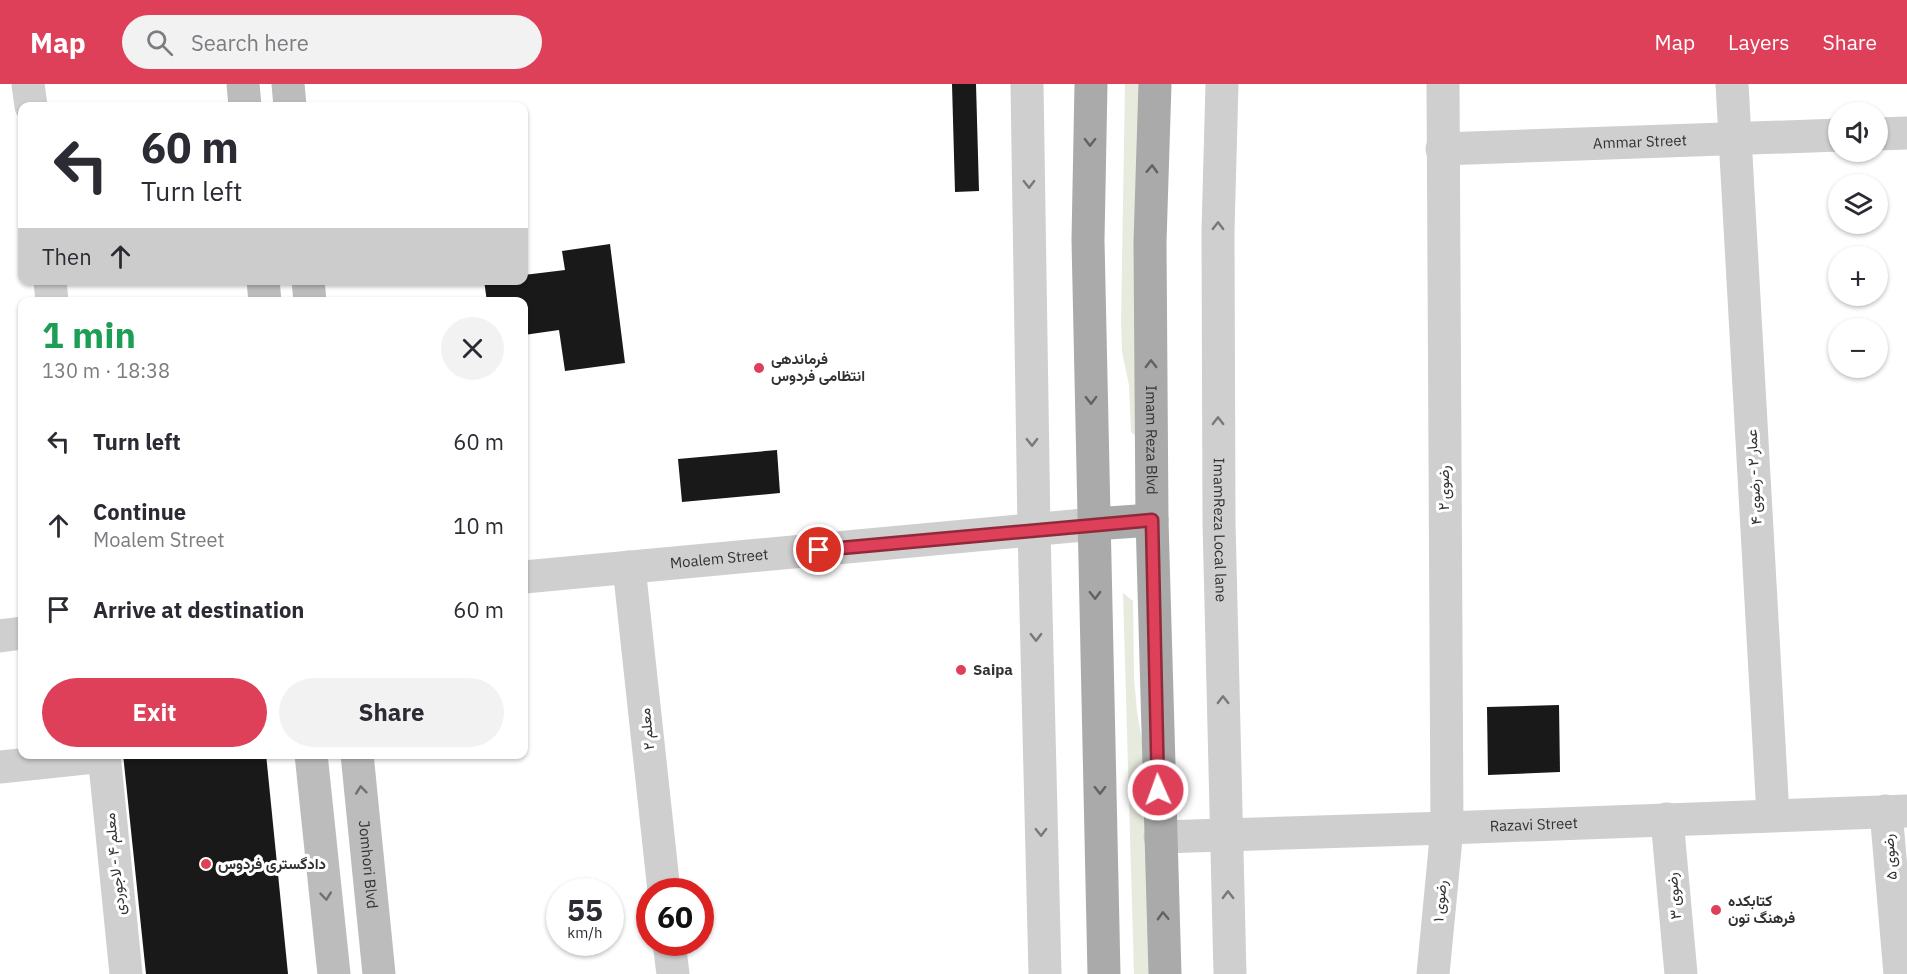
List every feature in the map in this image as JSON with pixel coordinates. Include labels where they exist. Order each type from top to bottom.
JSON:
[{"type":"main road","points":[[243,84],[245,102]]},
{"type":"main road","points":[[288,84],[290,102]]},
{"type":"main road","points":[[1091,84],[1088,240],[1104,974]]},
{"type":"main road","name":"Imam Reza Blvd","points":[[1155,84],[1150,242],[1152,520],[1164,974]]},
{"type":"main road","points":[[1094,524],[1152,520]]},
{"type":"main road","points":[[312,759],[334,974]]},
{"type":"main road","name":"Jomhori Blvd","points":[[358,759],[379,974]]},
{"type":"street","points":[[28,84],[30,102]]},
{"type":"street","points":[[1027,84],[1034,530],[1045,974]]},
{"type":"street","name":"ImamReza Local lane","points":[[1222,84],[1218,231],[1218,510],[1230,974]]},
{"type":"street","name":"رضوی ۲","points":[[1443,84],[1447,828]]},
{"type":"street","name":"عمار ۲ - رضوی ۴","points":[[1732,84],[1773,815]]},
{"type":"street","points":[[1888,134],[1907,133]]},
{"type":"street","name":"Ammar Street","points":[[1442,149],[1828,135]]},
{"type":"street","name":"Moalem Street","points":[[528,577],[1094,524]]},
{"type":"street","name":"معلم ۲","points":[[629,567],[663,878]]},
{"type":"street","points":[[0,636],[18,634]]},
{"type":"street","points":[[0,767],[69,759]]},
{"type":"street","name":"معلم ۴ - لاجوردی","points":[[104,759],[126,974]]},
{"type":"street","name":"Razavi Street","points":[[1160,837],[1896,811]]},
{"type":"street","name":"رضوی ۵","points":[[1896,811],[1900,974]]},
{"type":"street","name":"رضوی ۳","points":[[1667,819],[1681,974]]},
{"type":"street","name":"رضوی ۱","points":[[1433,974],[1447,828]]},
{"type":"street","points":[[671,956],[673,974]]},
{"type":"shaded area","points":[[1125,84],[1140,84],[1134,277],[1140,439],[1131,432],[1129,385],[1122,352]]},
{"type":"shaded area","points":[[1123,593],[1133,601],[1134,677],[1144,753],[1149,974],[1134,974]]},
{"type":"building","points":[[952,84],[976,84],[979,191],[955,192]]},
{"type":"building","points":[[610,244],[625,363],[565,371],[559,330],[528,334],[528,297],[486,297],[485,285],[528,285],[528,275],[565,270],[562,251]]},
{"type":"building","points":[[777,450],[780,493],[682,502],[678,459]]},
{"type":"building","points":[[1559,705],[1560,772],[1488,775],[1487,707]]},
{"type":"building","name":"دادگستری فردوس","points":[[124,759],[266,759],[288,974],[146,974]]},
{"type":"place","name":"فرماندهی انتظامی فردوس","points":[[759,368]]},
{"type":"place","name":"Saipa","points":[[961,670]]},
{"type":"place","name":"دادگستری فردوس","points":[[206,864]]},
{"type":"place","name":"کتابکده فرهنگ تون","points":[[1716,910]]},
{"type":"route","points":[[819,550],[1152,520],[1158,790]]}]
